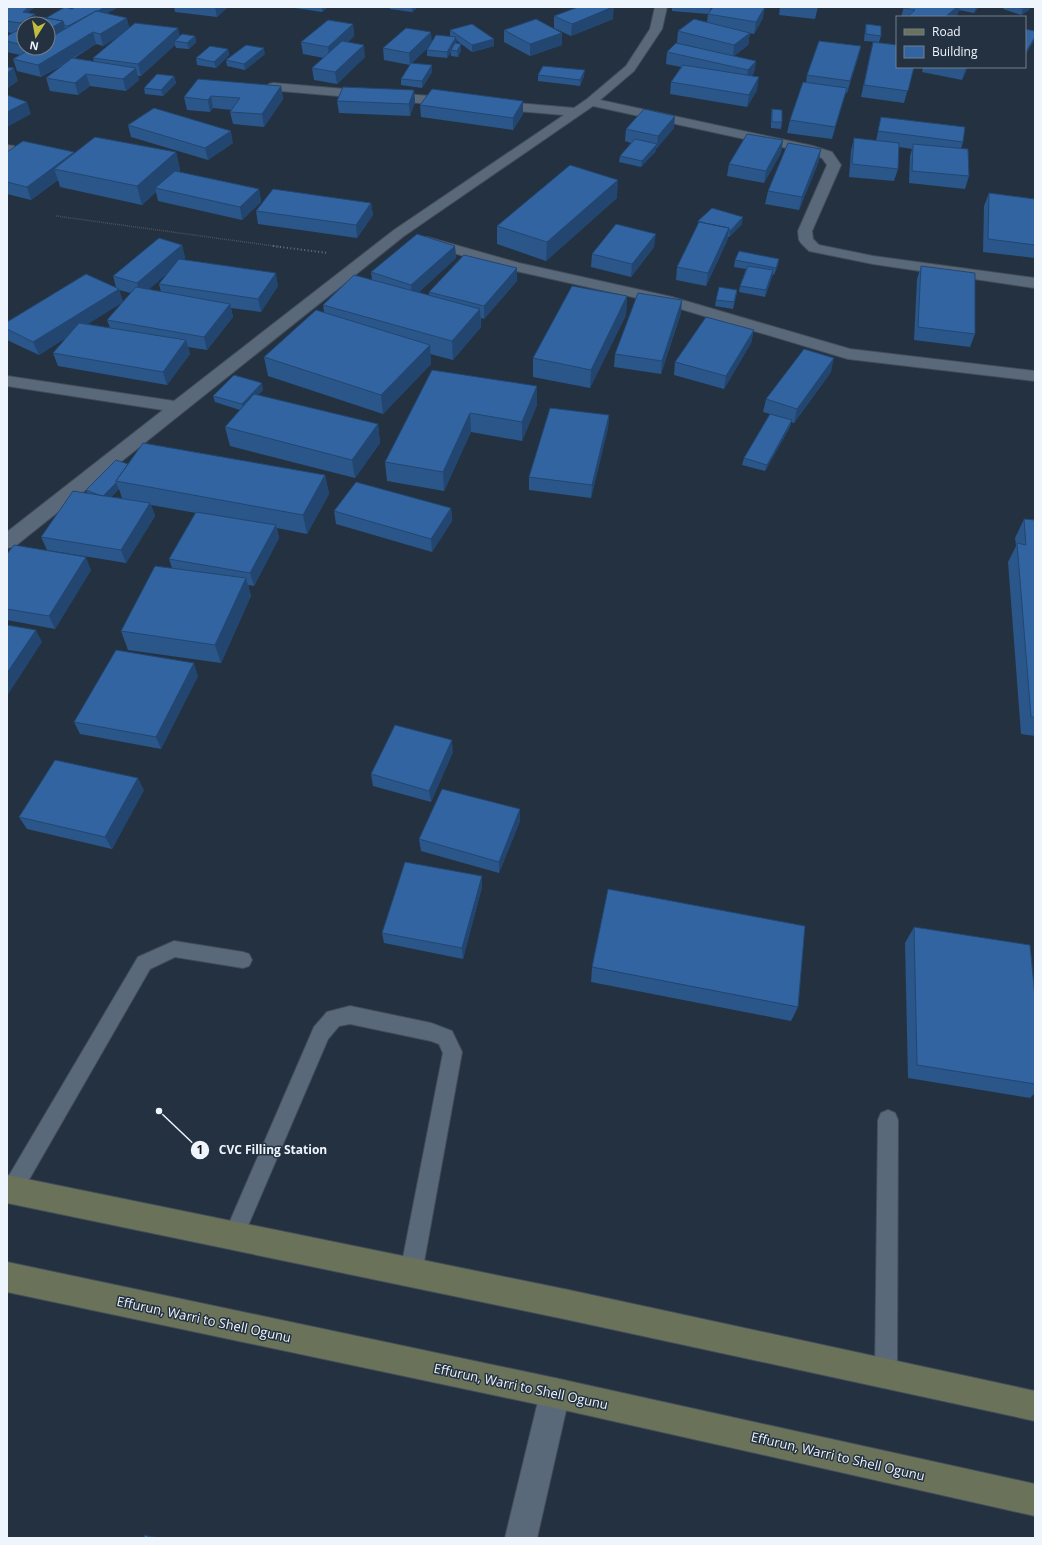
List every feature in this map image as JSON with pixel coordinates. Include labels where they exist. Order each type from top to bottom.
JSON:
[{"type":"street","points":[[7,542],[399,233],[591,102],[630,68],[656,29],[661,7]]},
{"type":"street","points":[[273,86],[464,103]]},
{"type":"street","points":[[591,102],[827,155],[834,165],[806,231],[806,240],[814,248],[873,260],[1035,283]]},
{"type":"street","points":[[480,104],[575,112]]},
{"type":"street","points":[[399,233],[516,267],[667,300],[848,354],[1035,376]]},
{"type":"street","points":[[7,381],[177,407]]},
{"type":"street","points":[[9,1189],[569,1305],[1035,1406]]},
{"type":"street","name":"Effurun, Warri to Shell Ogunu","points":[[7,1277],[555,1393],[1035,1500]]},
{"type":"street","points":[[521,1538],[555,1393]]},
{"type":"lane","points":[[9,1189],[144,963],[174,949],[243,960]]},
{"type":"lane","points":[[234,1235],[321,1033],[334,1018],[350,1015],[431,1032],[445,1037],[454,1052],[411,1273]]},
{"type":"lane","points":[[886,1374],[888,1120]]},
{"type":"path","points":[[56,216],[368,258]]},
{"type":"building","points":[[7,7],[28,8],[23,12],[35,14],[32,16],[16,16],[16,22],[7,21]]},
{"type":"building","points":[[65,7],[72,9],[75,7],[105,7],[68,26],[64,25],[63,21],[56,20],[56,16],[49,16]]},
{"type":"building","points":[[578,7],[613,7],[572,24],[554,16]]},
{"type":"building","points":[[713,7],[765,7],[756,22],[708,14]]},
{"type":"building","points":[[957,7],[946,16],[908,16],[915,10],[903,8]]},
{"type":"building","points":[[96,11],[127,18],[100,34],[93,32],[56,54],[56,34]]},
{"type":"building","points":[[536,19],[562,33],[530,44],[504,30]]},
{"type":"building","points":[[694,19],[750,33],[734,45],[678,31]]},
{"type":"building","points":[[56,20],[63,21],[56,25]]},
{"type":"building","points":[[328,20],[353,24],[328,47],[301,42]]},
{"type":"building","points":[[135,23],[178,28],[138,64],[93,58]]},
{"type":"building","points":[[472,24],[494,39],[472,45],[450,30]]},
{"type":"building","points":[[866,24],[881,26],[881,36],[866,34]]},
{"type":"building","points":[[406,28],[431,32],[409,53],[383,48]]},
{"type":"building","points":[[1026,29],[1035,31],[1035,37],[1026,52]]},
{"type":"building","points":[[16,31],[16,43],[7,41],[7,36]]},
{"type":"building","points":[[182,34],[195,36],[187,43],[175,41]]},
{"type":"building","points":[[436,35],[456,37],[447,52],[427,50]]},
{"type":"building","points":[[342,41],[364,45],[335,72],[312,68]]},
{"type":"building","points":[[819,41],[861,46],[850,81],[807,75]]},
{"type":"building","points":[[873,42],[896,45],[896,68],[914,68],[908,91],[864,85]]},
{"type":"building","points":[[455,43],[461,44],[457,51],[451,50]]},
{"type":"building","points":[[676,43],[756,61],[748,70],[667,52]]},
{"type":"building","points":[[246,45],[264,48],[244,64],[226,60]]},
{"type":"building","points":[[210,46],[228,49],[214,62],[196,58]]},
{"type":"building","points":[[18,56],[53,56],[38,65],[13,59]]},
{"type":"building","points":[[72,58],[136,68],[123,79],[86,74],[75,83],[46,78]]},
{"type":"building","points":[[411,63],[432,65],[422,81],[401,79]]},
{"type":"building","points":[[683,65],[759,77],[749,95],[671,82]]},
{"type":"building","points":[[543,66],[585,70],[580,80],[538,75]]},
{"type":"building","points":[[7,67],[14,68],[7,73]]},
{"type":"building","points":[[157,74],[174,76],[161,90],[144,88]]},
{"type":"building","points":[[198,79],[281,86],[262,114],[230,112],[240,98],[211,96],[208,100],[184,97]]},
{"type":"building","points":[[803,82],[847,88],[835,127],[790,120]]},
{"type":"building","points":[[343,87],[414,90],[409,104],[337,101]]},
{"type":"building","points":[[432,89],[523,101],[513,118],[420,105]]},
{"type":"building","points":[[7,95],[27,102],[7,112]]},
{"type":"building","points":[[154,108],[231,131],[205,148],[128,125]]},
{"type":"building","points":[[644,109],[675,116],[658,136],[626,129]]},
{"type":"building","points":[[772,109],[782,110],[782,122],[772,122]]},
{"type":"building","points":[[881,117],[965,127],[963,142],[878,131]]},
{"type":"building","points":[[747,134],[783,140],[766,171],[729,164]]},
{"type":"building","points":[[95,137],[176,152],[137,186],[54,169]]},
{"type":"building","points":[[854,138],[899,143],[898,169],[852,164]]},
{"type":"building","points":[[635,139],[657,144],[642,161],[620,156]]},
{"type":"building","points":[[23,141],[74,152],[27,187],[7,182],[7,152]]},
{"type":"building","points":[[788,143],[821,149],[802,197],[768,191]]},
{"type":"building","points":[[913,144],[968,149],[969,176],[912,171]]},
{"type":"building","points":[[570,165],[618,180],[547,242],[497,226]]},
{"type":"building","points":[[175,171],[259,189],[240,207],[155,188]]},
{"type":"building","points":[[273,189],[371,203],[356,225],[256,211]]},
{"type":"building","points":[[989,193],[1035,199],[1035,245],[988,239]]},
{"type":"building","points":[[712,208],[743,217],[730,231],[729,228],[698,221]]},
{"type":"building","points":[[699,222],[729,228],[708,273],[677,267]]},
{"type":"building","points":[[616,224],[656,234],[632,264],[592,254]]},
{"type":"building","points":[[417,234],[455,246],[411,285],[371,272]]},
{"type":"building","points":[[159,238],[182,245],[137,283],[113,276]]},
{"type":"building","points":[[739,251],[779,259],[776,268],[735,260]]},
{"type":"building","points":[[464,255],[517,268],[484,306],[429,292]]},
{"type":"building","points":[[179,259],[276,273],[258,299],[159,284]]},
{"type":"building","points":[[748,266],[773,270],[766,290],[740,286]]},
{"type":"building","points":[[921,266],[975,273],[975,334],[918,327]]},
{"type":"building","points":[[86,274],[119,289],[33,342],[7,329],[7,322]]},
{"type":"building","points":[[354,275],[480,309],[452,341],[323,305]]},
{"type":"building","points":[[572,286],[627,296],[591,370],[533,358]]},
{"type":"building","points":[[136,287],[230,304],[204,337],[107,320]]},
{"type":"building","points":[[719,287],[737,290],[734,302],[716,300]]},
{"type":"building","points":[[638,293],[682,300],[662,361],[615,354]]},
{"type":"building","points":[[316,310],[430,345],[381,395],[264,357]]},
{"type":"building","points":[[706,317],[754,330],[726,376],[675,362]]},
{"type":"building","points":[[79,323],[186,340],[163,372],[53,353]]},
{"type":"building","points":[[804,349],[834,358],[797,409],[766,399]]},
{"type":"building","points":[[432,370],[537,386],[522,422],[470,413],[443,472],[385,462]]},
{"type":"building","points":[[234,375],[262,383],[242,404],[213,396]]},
{"type":"building","points":[[254,394],[378,424],[352,460],[225,427]]},
{"type":"building","points":[[550,408],[609,415],[592,485],[529,477]]},
{"type":"building","points":[[770,414],[792,420],[767,465],[744,458]]},
{"type":"building","points":[[143,443],[325,475],[303,515],[116,481]]},
{"type":"building","points":[[116,460],[128,464],[116,483],[103,496],[86,490]]},
{"type":"building","points":[[356,482],[451,508],[431,539],[334,511]]},
{"type":"building","points":[[73,491],[150,503],[121,550],[41,537]]},
{"type":"building","points":[[196,512],[276,525],[250,573],[169,559]]},
{"type":"building","points":[[1024,519],[1035,520],[1035,717],[1031,717],[1017,543],[1026,545]]},
{"type":"building","points":[[14,545],[86,557],[49,616],[7,609],[7,554]]},
{"type":"building","points":[[155,566],[246,578],[215,645],[121,631]]},
{"type":"building","points":[[7,625],[36,630],[7,673]]},
{"type":"building","points":[[116,650],[194,663],[156,737],[74,722]]},
{"type":"building","points":[[395,725],[452,740],[429,791],[371,774]]},
{"type":"building","points":[[55,760],[138,778],[105,837],[19,817]]},
{"type":"building","points":[[442,789],[520,809],[499,862],[419,839]]},
{"type":"building","points":[[405,862],[482,876],[462,948],[382,933]]},
{"type":"building","points":[[608,889],[805,926],[798,1007],[592,967]]},
{"type":"building","points":[[914,927],[1030,945],[1035,997],[1035,1084],[917,1065]]},
{"type":"building","points":[[145,1535],[152,1538],[144,1538]]},
{"type":"place","name":"CVC Filling Station","points":[[159,1111]]}]
